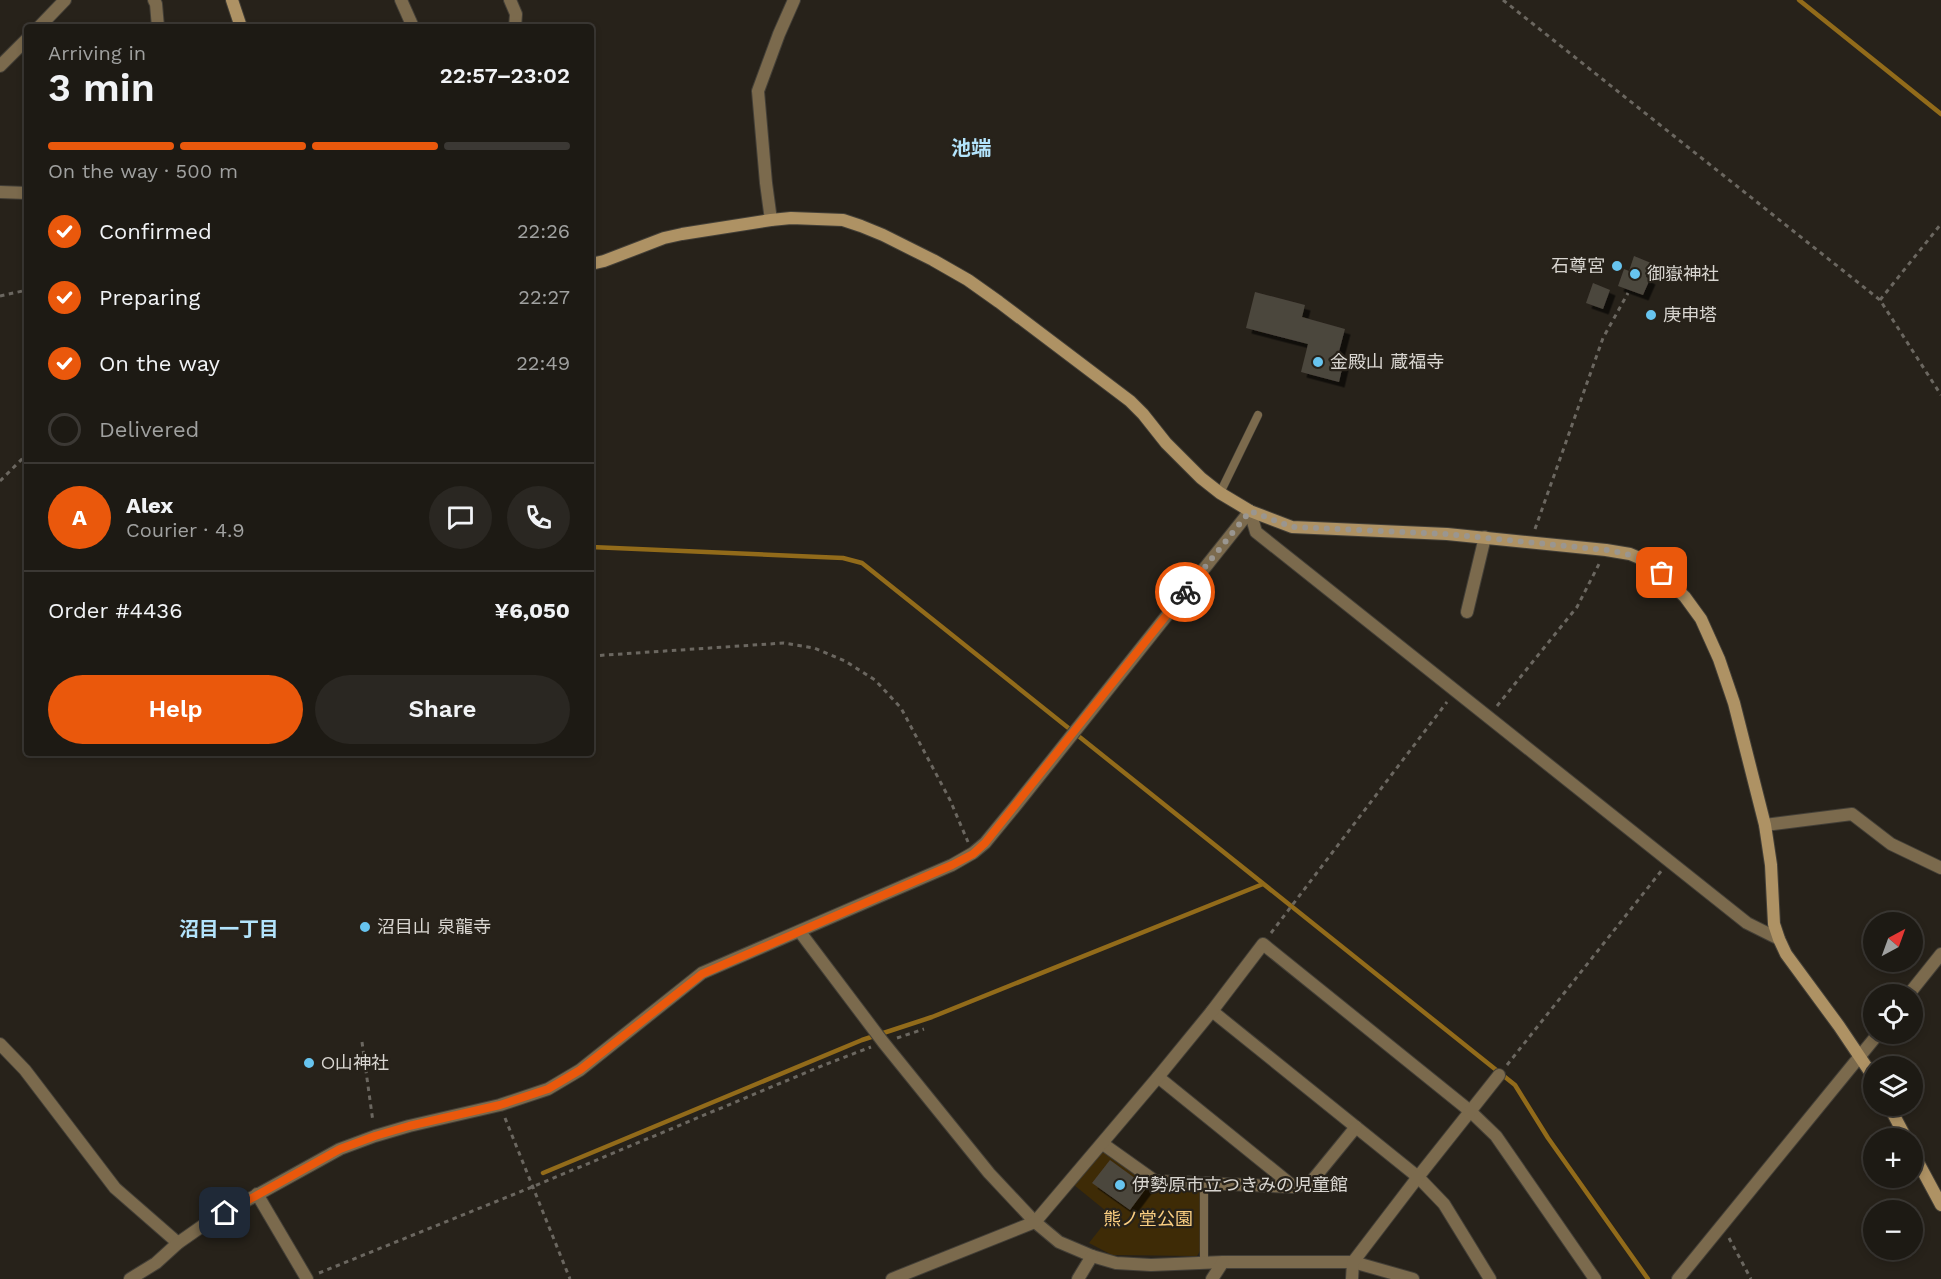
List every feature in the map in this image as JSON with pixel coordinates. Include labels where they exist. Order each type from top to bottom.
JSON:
[{"type":"street","points":[[42,24],[65,0]]},
{"type":"street","points":[[154,0],[158,24]]},
{"type":"street","points":[[232,0],[240,24]]},
{"type":"street","points":[[401,0],[412,24]]},
{"type":"street","points":[[510,0],[516,14],[515,24]]},
{"type":"street","points":[[771,220],[758,91],[778,34],[795,0]]},
{"type":"street","points":[[0,66],[24,42]]},
{"type":"street","points":[[0,192],[24,193]]},
{"type":"street","points":[[594,263],[664,238],[771,220],[843,220],[861,226],[933,260],[968,280],[1101,377],[1143,414],[1173,450],[1201,478],[1220,493],[1250,511],[1292,527],[1485,537],[1606,550],[1630,554],[1649,562],[1685,597],[1701,619],[1719,659],[1734,703],[1765,825],[1771,865],[1774,924],[1779,939],[1786,954],[1863,1061]]},
{"type":"street","points":[[1250,511],[1256,532],[1747,923],[1779,939]]},
{"type":"street","points":[[130,1279],[156,1263],[178,1243],[208,1222],[340,1149],[409,1126],[500,1105],[548,1089],[580,1070],[702,974],[973,854],[985,843],[1250,511]]},
{"type":"street","points":[[1467,612],[1485,537]]},
{"type":"street","points":[[1765,825],[1852,814],[1892,844],[1941,868]]},
{"type":"street","points":[[800,932],[883,1042],[989,1173],[1035,1222],[1059,1242],[1116,1263],[1353,1262],[1413,1279]]},
{"type":"street","points":[[892,1279],[1035,1222],[1158,1077],[1263,944],[1470,1111],[1496,1136],[1595,1279]]},
{"type":"street","points":[[1917,984],[1941,954]]},
{"type":"street","points":[[1212,1011],[1418,1177],[1444,1204],[1490,1279]]},
{"type":"street","points":[[0,1044],[25,1070],[115,1188],[178,1243]]},
{"type":"street","points":[[1678,1279],[1870,1044]]},
{"type":"street","points":[[1352,1279],[1353,1262],[1498,1076]]},
{"type":"street","points":[[1158,1077],[1294,1187]]},
{"type":"street","points":[[1103,1144],[1155,1181],[1294,1187],[1311,1182],[1356,1127]]},
{"type":"street","points":[[1923,1171],[1941,1205]]},
{"type":"street","points":[[257,1194],[307,1278]]},
{"type":"street","points":[[1078,1279],[1092,1256]]},
{"type":"street","points":[[1212,1279],[1223,1262]]},
{"type":"lane","points":[[1220,493],[1258,415]]},
{"type":"lane","points":[[1204,1184],[1204,1263]]},
{"type":"path","points":[[1503,0],[1881,300],[1941,395]]},
{"type":"path","points":[[1881,300],[1941,224]]},
{"type":"path","points":[[0,296],[24,291]]},
{"type":"path","points":[[1537,525],[1603,338],[1628,293]]},
{"type":"path","points":[[0,481],[24,456]]},
{"type":"path","points":[[1488,717],[1577,608],[1606,550]]},
{"type":"path","points":[[594,656],[784,643],[814,648],[845,661],[875,680],[901,708],[950,800],[973,854]]},
{"type":"path","points":[[1263,944],[1456,691]]},
{"type":"path","points":[[1498,1076],[1669,861]]},
{"type":"path","points":[[307,1278],[824,1065],[924,1029]]},
{"type":"path","points":[[362,1042],[375,1136]]},
{"type":"path","points":[[500,1105],[570,1279]]},
{"type":"path","points":[[1722,1226],[1751,1279]]},
{"type":"green space","name":"熊ノ堂公園","points":[[1101,1152],[1106,1152],[1150,1183],[1195,1187],[1201,1191],[1200,1251],[1197,1256],[1112,1255],[1089,1243],[1111,1215],[1074,1185]]},
{"type":"building","name":"御嶽神社","points":[[1634,256],[1651,263],[1646,277],[1650,279],[1643,295],[1618,286],[1624,269],[1629,271]]},
{"type":"building","points":[[1593,283],[1610,290],[1603,309],[1586,303]]},
{"type":"building","points":[[1255,292],[1305,305],[1302,317],[1345,329],[1337,359],[1344,361],[1339,382],[1301,372],[1308,344],[1246,328]]},
{"type":"building","name":"伊勢原市立つきみの児童館","points":[[1110,1160],[1147,1187],[1130,1210],[1092,1183]]},
{"type":"waterway","points":[[1799,0],[1941,114]]},
{"type":"waterway","points":[[594,547],[843,558],[862,563],[1515,1085],[1548,1138],[1648,1279]]},
{"type":"waterway","points":[[543,1173],[862,1040],[932,1017],[1263,884]]},
{"type":"way so far","points":[[1185,592],[1250,511],[1292,527],[1447,534],[1606,550],[1630,554],[1649,562],[1662,573]]},
{"type":"place","name":"石尊宮","points":[[1617,266]]},
{"type":"place","name":"御嶽神社","points":[[1635,274]]},
{"type":"place","name":"庚申塔","points":[[1651,315]]},
{"type":"place","name":"金殿山 蔵福寺","points":[[1318,362]]},
{"type":"place","name":"沼目山 泉龍寺","points":[[365,927]]},
{"type":"place","name":"○山神社","points":[[309,1063]]},
{"type":"place","name":"伊勢原市立つきみの児童館","points":[[1120,1185]]},
{"type":"district","name":"池端","points":[[971,148]]},
{"type":"district","name":"沼目一丁目","points":[[229,929]]},
{"type":"route","points":[[225,1213],[340,1149],[409,1126],[500,1105],[548,1089],[580,1070],[702,974],[822,923],[973,854],[985,843],[1185,592]]}]
